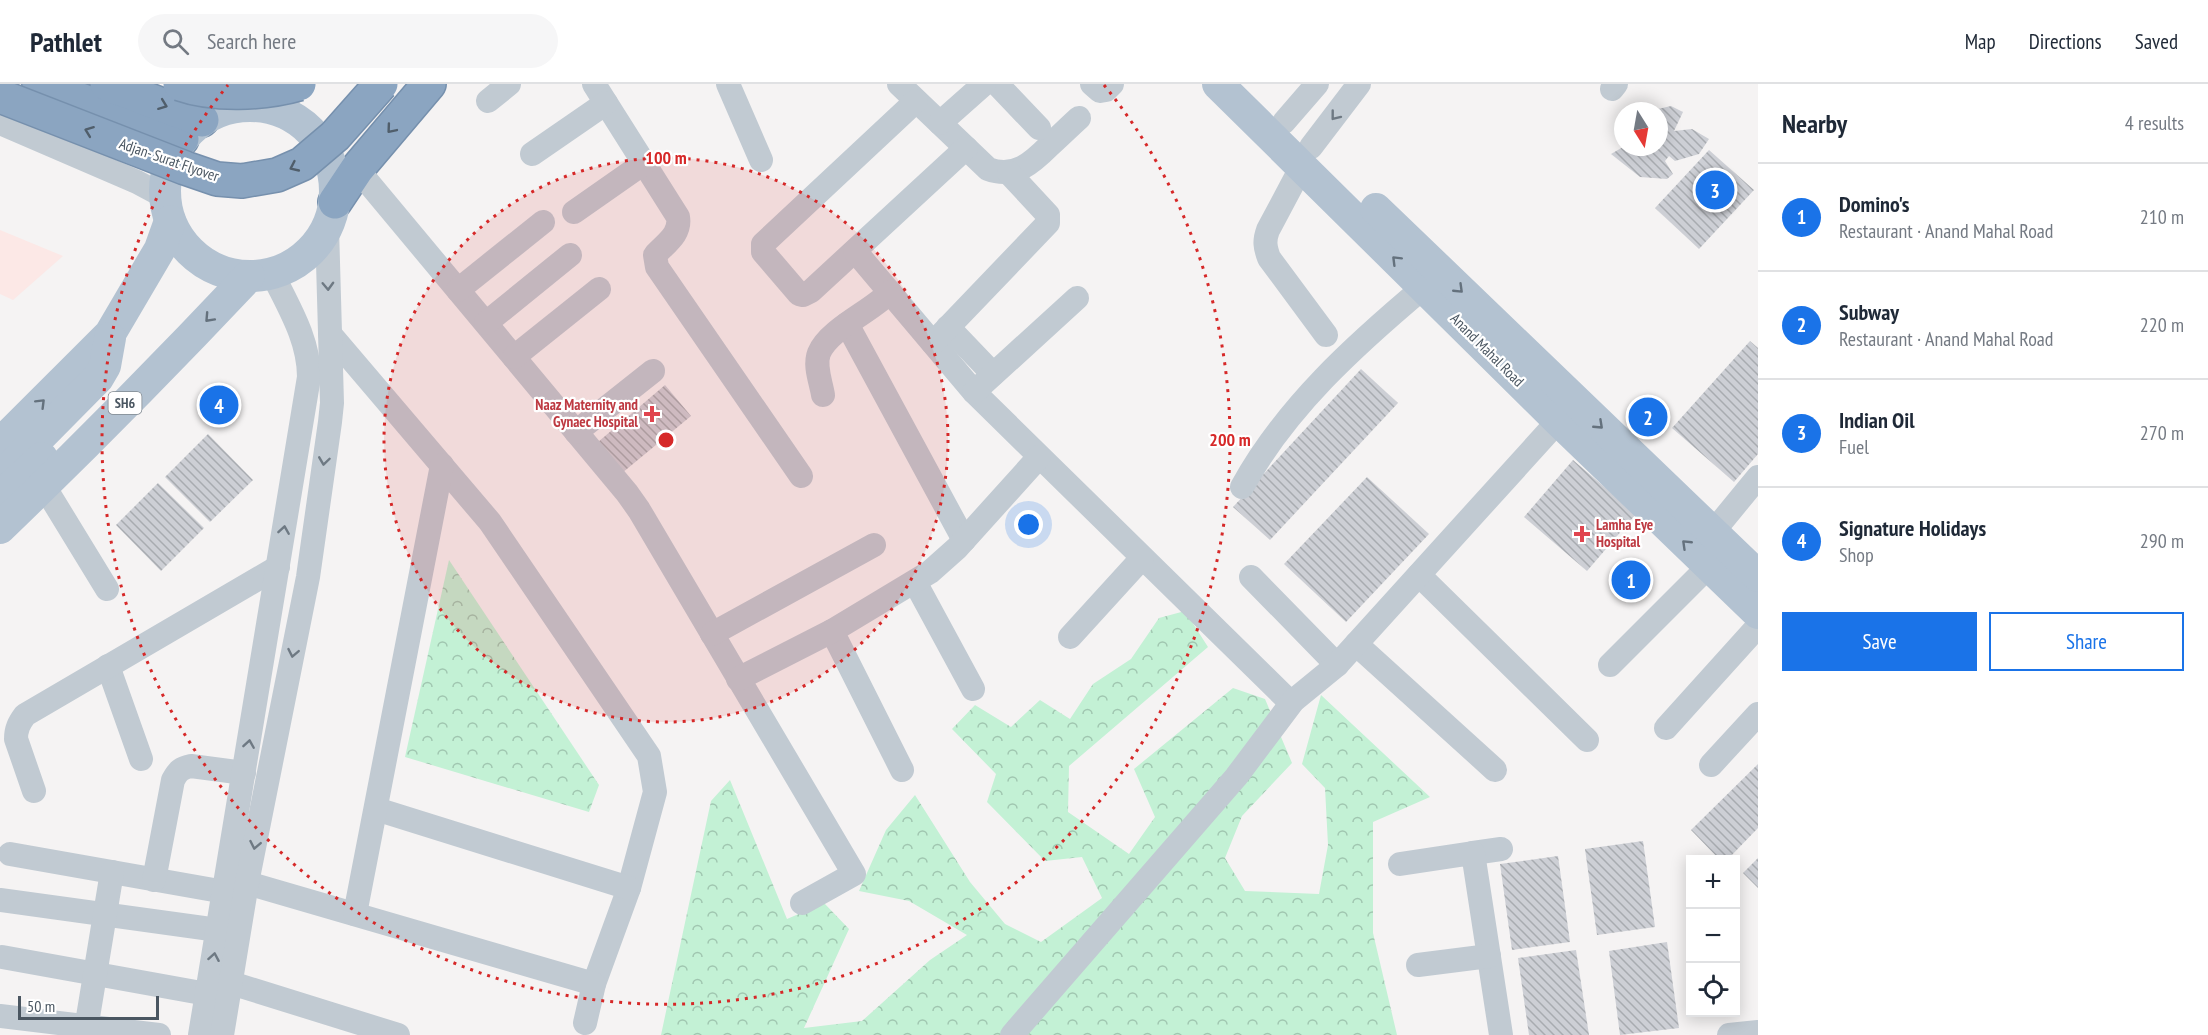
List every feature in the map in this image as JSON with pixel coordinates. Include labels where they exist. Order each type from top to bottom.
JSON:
[{"type":"highway","points":[[39,84],[115,96],[192,130]]},
{"type":"highway","points":[[180,84],[195,89],[227,91],[276,90],[300,84]]},
{"type":"highway","name":"Adjan- Surat Flyover","points":[[0,96],[185,168],[217,179],[242,181],[277,175],[302,164],[335,136],[381,84]]},
{"type":"highway","points":[[331,214],[357,169],[429,84]]},
{"type":"main road","name":"Anand Mahal Road","points":[[1218,84],[1299,143],[1567,411],[1709,566],[1758,613]]},
{"type":"main road","points":[[1245,84],[1299,143]]},
{"type":"main road","points":[[0,444],[110,334],[160,249],[167,209],[166,176],[171,157],[192,130],[224,110],[260,108],[293,117],[313,133],[327,153],[334,177],[331,214],[313,248],[294,263],[260,274],[224,272],[201,261],[183,243],[167,209]]},
{"type":"main road","name":"Anand Mahal Road","points":[[1299,143],[1424,288],[1713,532],[1758,576]]},
{"type":"main road","name":"SH6","points":[[0,528],[115,412],[260,274]]},
{"type":"main road","points":[[0,478],[98,378],[105,366],[110,334]]},
{"type":"main road","points":[[0,497],[116,390],[128,384],[150,380]]},
{"type":"street","points":[[206,84],[260,108],[300,84]]},
{"type":"street","points":[[488,101],[509,84]]},
{"type":"street","points":[[728,84],[761,160]]},
{"type":"street","points":[[899,84],[988,169],[997,172],[1009,173],[1034,162],[1079,118]]},
{"type":"street","points":[[940,123],[984,84]]},
{"type":"street","points":[[997,84],[1040,128]]},
{"type":"street","points":[[1092,84],[1100,91],[1106,90],[1112,84]]},
{"type":"street","points":[[1317,84],[1299,143],[1264,240],[1269,258],[1326,335]]},
{"type":"street","points":[[1299,143],[1359,84]]},
{"type":"street","points":[[532,154],[600,94],[678,217],[680,225],[678,231],[656,255],[657,267],[801,476]]},
{"type":"street","points":[[916,101],[762,247],[763,252],[799,294],[803,295],[812,291],[966,148]]},
{"type":"street","points":[[0,123],[136,182],[167,209]]},
{"type":"street","points":[[574,212],[644,164]]},
{"type":"street","points":[[357,169],[634,501],[854,874],[802,903]]},
{"type":"street","points":[[941,335],[1048,223],[1048,214],[1009,173]]},
{"type":"street","points":[[222,1035],[247,883],[308,577],[332,403],[331,214]]},
{"type":"street","points":[[459,290],[543,222]]},
{"type":"street","points":[[855,251],[890,292],[941,335],[993,374]]},
{"type":"street","points":[[486,323],[570,255]]},
{"type":"street","points":[[200,1035],[309,376],[309,360],[297,324],[260,274]]},
{"type":"street","points":[[1242,487],[1274,436],[1333,368],[1424,288]]},
{"type":"street","points":[[514,357],[600,289]]},
{"type":"street","points":[[823,395],[817,366],[819,354],[828,340],[868,308],[878,305],[890,292]]},
{"type":"street","points":[[974,392],[1077,298]]},
{"type":"street","points":[[848,324],[964,540]]},
{"type":"street","points":[[330,334],[490,522],[649,756],[655,792],[629,888],[594,984],[585,1023]]},
{"type":"street","points":[[941,335],[974,392],[1288,700],[1293,701]]},
{"type":"street","points":[[576,432],[653,371]]},
{"type":"street","points":[[1012,1035],[1236,777],[1293,701],[1337,665],[1567,411]]},
{"type":"street","points":[[738,679],[832,631],[930,572],[964,540],[1039,457]]},
{"type":"street","points":[[355,914],[442,465]]},
{"type":"street","points":[[1713,532],[1758,477]]},
{"type":"street","points":[[44,486],[107,589]]},
{"type":"street","points":[[712,634],[874,545]]},
{"type":"street","points":[[1070,637],[1142,558]]},
{"type":"street","points":[[1610,665],[1709,566]]},
{"type":"street","points":[[34,791],[16,739],[19,723],[25,715],[278,567]]},
{"type":"street","points":[[1419,574],[1587,740]]},
{"type":"street","points":[[1251,577],[1337,665]]},
{"type":"street","points":[[915,582],[973,689]]},
{"type":"street","points":[[1666,728],[1758,626]]},
{"type":"street","points":[[832,631],[902,770]]},
{"type":"street","points":[[1356,644],[1495,770]]},
{"type":"street","points":[[108,666],[141,759]]},
{"type":"street","points":[[1711,765],[1758,714]]},
{"type":"street","points":[[154,880],[173,780],[177,772],[191,766],[244,773]]},
{"type":"street","points":[[376,808],[629,888]]},
{"type":"street","points":[[1400,864],[1501,849]]},
{"type":"street","points":[[1473,853],[1501,1035]]},
{"type":"street","points":[[10,854],[225,892]]},
{"type":"street","points":[[86,1030],[112,872]]},
{"type":"street","points":[[247,883],[594,984]]},
{"type":"street","points":[[0,900],[218,930]]},
{"type":"street","points":[[1418,965],[1489,956]]},
{"type":"street","points":[[2,957],[207,994]]},
{"type":"street","points":[[231,983],[398,1035]]},
{"type":"street","points":[[0,1016],[86,1030],[159,1035]]},
{"type":"street","points":[[1729,1035],[1757,1033]]},
{"type":"shaded area","points":[[0,230],[63,256],[13,300],[0,294]]},
{"type":"green space","points":[[449,560],[599,785],[589,812],[405,757]]},
{"type":"green space","points":[[1185,611],[1208,647],[1069,766],[1068,812],[1129,854],[1155,817],[1134,769],[1233,688],[1265,699],[1292,763],[1242,816],[1225,858],[1245,891],[1319,894],[1328,845],[1325,788],[1302,764],[1321,695],[1430,797],[1373,822],[1373,933],[1397,1035],[661,1035],[711,801],[730,780],[787,919],[824,903],[849,929],[804,1028],[862,1021],[930,960],[967,935],[909,901],[859,891],[886,830],[915,795],[970,882],[1005,924],[1041,942],[1102,898],[1082,857],[1045,861],[987,802],[996,774],[952,729],[975,705],[1011,727],[1040,700],[1070,719],[1093,684],[1131,659],[1159,618]]},
{"type":"building","points":[[1668,107],[1683,112],[1674,131],[1692,129],[1709,139],[1699,154],[1675,161],[1669,156],[1665,161],[1673,174],[1667,179],[1640,177],[1611,154],[1614,152],[1614,156],[1668,156]]},
{"type":"building","points":[[1709,150],[1754,190],[1699,249],[1655,208]]},
{"type":"building","points":[[1750,341],[1758,348],[1758,454],[1734,482],[1672,428]]},
{"type":"building","points":[[1361,369],[1398,403],[1270,540],[1233,507]]},
{"type":"building","points":[[665,385],[691,416],[616,478],[591,448]]},
{"type":"building","points":[[208,434],[253,480],[210,522],[165,477]]},
{"type":"building","points":[[1573,460],[1636,514],[1587,571],[1524,517]]},
{"type":"building","points":[[1367,477],[1429,534],[1346,622],[1284,564]]},
{"type":"building","points":[[158,483],[204,528],[161,571],[116,525]]},
{"type":"building","points":[[1758,764],[1758,828],[1732,855],[1715,855],[1691,830]]},
{"type":"building","points":[[1643,841],[1655,927],[1597,935],[1585,849]]},
{"type":"building","points":[[1558,856],[1570,942],[1512,950],[1500,864]]},
{"type":"building","points":[[1758,858],[1758,888],[1743,873]]},
{"type":"building","points":[[1667,942],[1679,1028],[1620,1035],[1609,951]]},
{"type":"building","points":[[1576,950],[1589,1035],[1529,1035],[1518,958]]},
{"type":"place","name":"Indian Oil","points":[[1715,190]]},
{"type":"place","name":"Signature Holidays","points":[[219,405]]},
{"type":"place","name":"Naaz Maternity and Gynaec Hospital","points":[[652,414]]},
{"type":"place","name":"Subway","points":[[1648,417]]},
{"type":"place","name":"Lamha Eye Hospital","points":[[1582,534]]},
{"type":"place","name":"Domino's","points":[[1631,580]]}]
